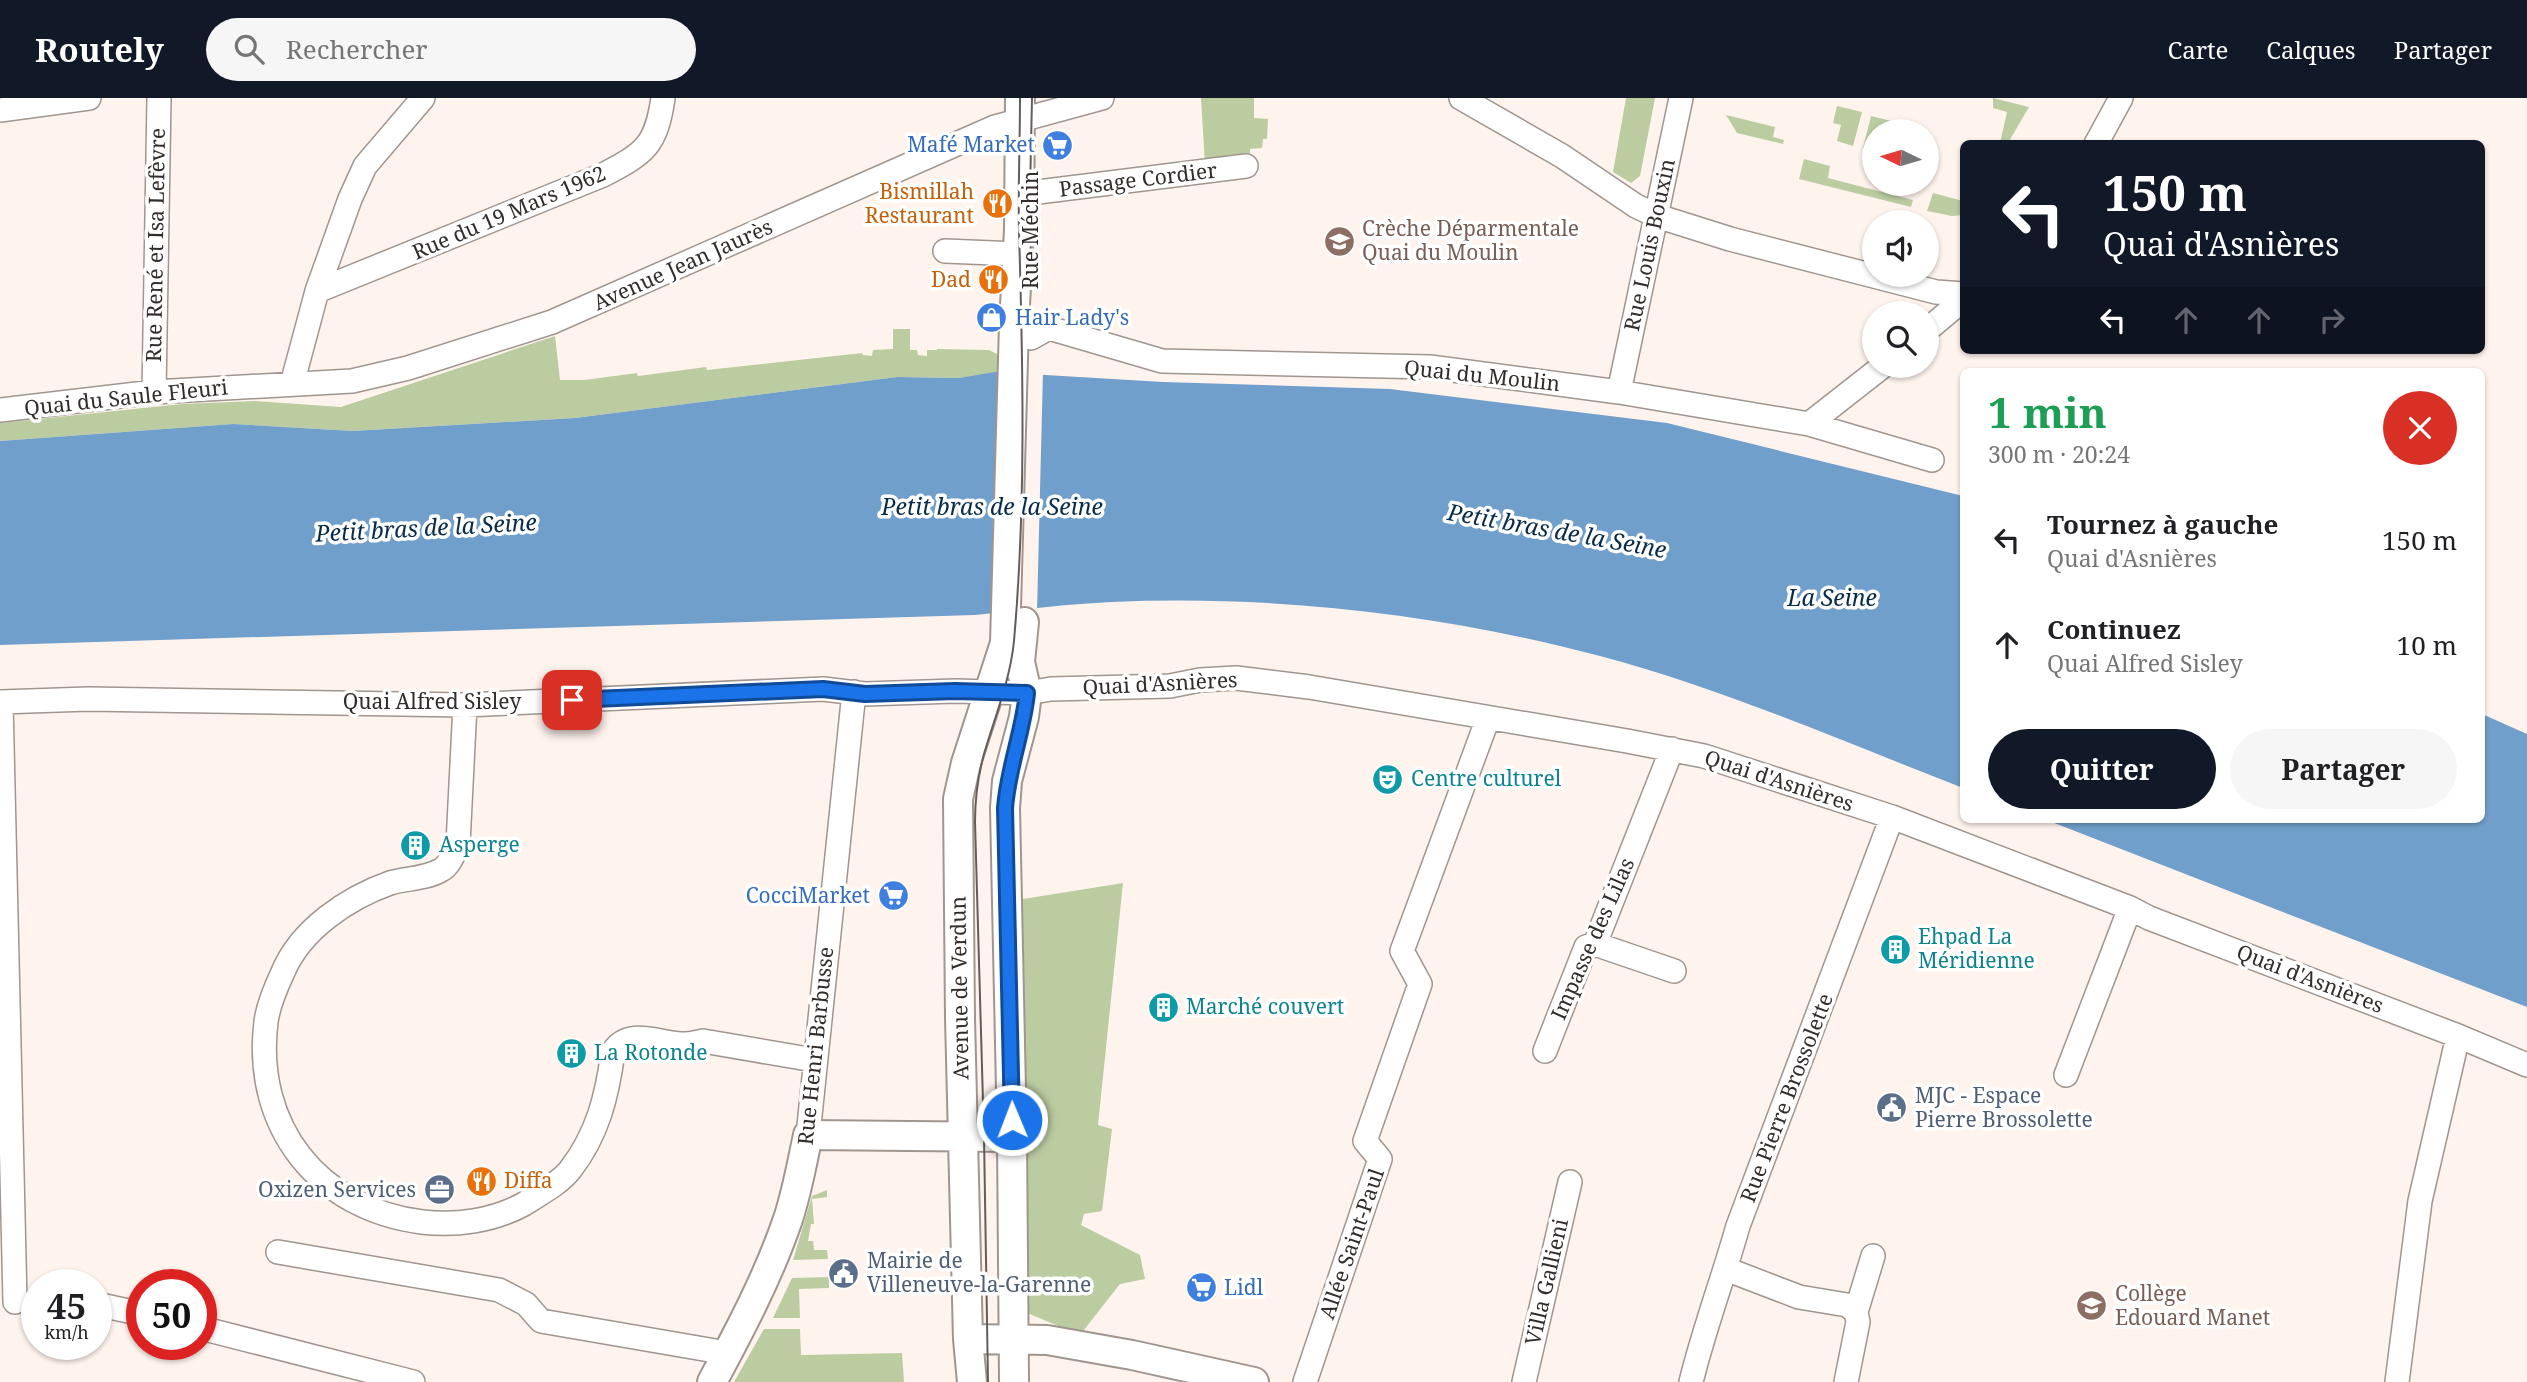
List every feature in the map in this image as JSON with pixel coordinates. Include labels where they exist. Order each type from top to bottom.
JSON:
[{"type":"main road","name":"Rue Méchin","points":[[1025,353],[1030,192],[1026,108]]},
{"type":"main road","name":"Rue Méchin","points":[[1025,353],[1018,254],[1026,108]]},
{"type":"main road","points":[[1014,1382],[1005,808],[1007,781],[1024,717],[1027,693],[1014,642],[1025,353]]},
{"type":"main road","name":"Avenue de Verdun","points":[[972,1382],[968,1339],[958,799],[966,763],[990,693],[1014,642]]},
{"type":"main road","points":[[808,1135],[1012,1137]]},
{"type":"main road","name":"Rue Henri Barbusse","points":[[712,1382],[768,1269],[787,1221],[798,1185],[808,1135]]},
{"type":"main road","points":[[968,1339],[1047,1340],[1254,1382]]},
{"type":"street","points":[[0,110],[89,98]]},
{"type":"street","name":"Rue René et Isa Lefèvre","points":[[154,392],[159,98]]},
{"type":"street","points":[[292,384],[317,290],[349,199],[365,166],[423,98]]},
{"type":"street","name":"Rue du 19 Mars 1962","points":[[317,290],[603,175],[637,158],[652,140],[660,120],[663,98]]},
{"type":"street","name":"Avenue Jean Jaurès","points":[[252,386],[352,381],[408,368],[552,322],[995,127],[1026,108],[1102,98]]},
{"type":"street","points":[[1461,98],[1562,156],[1636,206],[1657,216],[1730,239],[1936,292],[1960,294]]},
{"type":"street","name":"Rue Louis Bouxin","points":[[1619,392],[1681,98]]},
{"type":"street","points":[[2098,140],[2121,98]]},
{"type":"street","name":"Passage Cordier","points":[[1030,192],[1246,166]]},
{"type":"street","points":[[945,251],[1018,254]]},
{"type":"street","points":[[1939,320],[1960,302]]},
{"type":"street","name":"Quai du Moulin","points":[[1025,353],[1049,328],[1162,361],[1430,367],[1619,392],[1809,424],[1931,460]]},
{"type":"street","points":[[1809,424],[1868,378]]},
{"type":"street","name":"Quai du Saule Fleuri","points":[[0,410],[154,392],[252,386]]},
{"type":"street","name":"Quai d'Asnières","points":[[990,693],[1170,686],[1200,680],[1236,678],[1309,687],[1672,750],[1734,765],[1892,817],[2527,1065]]},
{"type":"street","name":"Quai Alfred Sisley","points":[[1,702],[88,699],[465,705],[823,689],[865,694],[955,691],[990,693]]},
{"type":"street","name":"Rue Henri Barbusse","points":[[808,1135],[854,692]]},
{"type":"street","points":[[1,702],[17,1302]]},
{"type":"street","points":[[465,705],[458,844],[448,864],[441,870],[392,882],[349,901],[305,937],[284,969],[266,1018],[263,1056],[273,1107],[293,1147],[316,1175],[350,1201],[393,1219],[440,1224],[490,1219],[515,1209],[569,1172],[590,1141],[601,1114],[613,1052],[617,1045],[634,1037],[686,1044],[703,1041],[814,1060]]},
{"type":"street","name":"Allée Saint-Paul","points":[[1305,1382],[1380,1160],[1365,1141],[1420,984],[1402,951],[1488,718]]},
{"type":"street","name":"Impasse des Lilas","points":[[1545,1051],[1586,947],[1595,944],[1672,750]]},
{"type":"street","name":"Rue Pierre Brossolette","points":[[1691,1382],[1703,1334],[1738,1226],[1892,817]]},
{"type":"street","points":[[2066,1076],[2130,908]]},
{"type":"street","points":[[1595,944],[1674,971]]},
{"type":"street","points":[[2397,1382],[2419,1210],[2458,1036]]},
{"type":"street","name":"Villa Gallieni","points":[[1524,1382],[1570,1182]]},
{"type":"street","points":[[278,1252],[499,1290],[526,1304],[541,1321],[727,1353]]},
{"type":"street","points":[[1846,1382],[1858,1322],[1856,1312],[1873,1256]]},
{"type":"street","points":[[1726,1269],[1799,1297],[1847,1305],[1856,1312]]},
{"type":"street","points":[[217,1332],[413,1382]]},
{"type":"green space","points":[[1201,98],[1254,98],[1254,118],[1268,119],[1267,139],[1263,139],[1262,148],[1250,149],[1250,157],[1205,165]]},
{"type":"green space","points":[[1626,98],[1655,98],[1640,176],[1631,183],[1613,172]]},
{"type":"green space","points":[[1993,98],[2029,107],[2010,140],[2001,140],[2007,112],[1993,108]]},
{"type":"green space","points":[[1837,106],[1862,112],[1853,146],[1837,141],[1841,125],[1833,123]]},
{"type":"green space","points":[[1726,115],[1775,127],[1773,137],[1784,140],[1783,144],[1737,133]]},
{"type":"green space","points":[[1804,159],[1830,166],[1828,178],[1862,187],[1862,195],[1799,179]]},
{"type":"green space","points":[[1939,195],[1960,200],[1960,215],[1939,213],[1939,210],[1927,210],[1932,196]]},
{"type":"green space","points":[[1867,196],[1898,196],[1913,200],[1911,207]]},
{"type":"green space","points":[[893,329],[910,329],[910,350],[917,350],[918,355],[927,356],[927,350],[937,349],[989,350],[999,355],[999,373],[959,378],[897,377],[575,418],[353,431],[233,424],[0,441],[0,423],[182,404],[255,401],[341,407],[555,336],[560,380],[584,380],[862,353],[872,356],[873,350],[893,349]]},
{"type":"green space","points":[[1123,883],[1098,1125],[1112,1129],[1102,1211],[1084,1214],[1081,1225],[1140,1255],[1145,1279],[1120,1284],[1080,1335],[1013,1307],[1017,900]]},
{"type":"green space","points":[[827,1190],[827,1197],[812,1199],[814,1224],[811,1224],[808,1241],[813,1241],[814,1250],[827,1250],[828,1259],[793,1260],[812,1196]]},
{"type":"green space","points":[[829,1277],[829,1288],[799,1289],[800,1318],[773,1318],[792,1278]]},
{"type":"green space","points":[[764,1329],[800,1329],[801,1355],[902,1353],[904,1382],[734,1382]]},
{"type":"water","name":"La Seine","points":[[995,372],[1163,382],[1390,389],[1667,423],[1960,495],[1960,787],[1738,700],[1600,656],[1480,629],[1297,605],[1112,602],[975,615],[0,645],[0,441],[233,424],[353,431],[575,418],[897,377],[959,378]]},
{"type":"water","points":[[2485,715],[2527,734],[2527,1007],[2054,823],[2485,823]]},
{"type":"pier","points":[[1001,369],[1043,371],[1037,612],[995,616]]},
{"type":"tram line","points":[[988,1382],[975,813],[982,762],[1012,656],[1018,590],[1023,436],[1020,98]]},
{"type":"tram line","points":[[1031,271],[1032,98]]},
{"type":"place","name":"Mafé Market","points":[[1058,145]]},
{"type":"place","name":"Bismillah Restaurant","points":[[997,204]]},
{"type":"place","name":"Crèche Déparmentale Quai du Moulin","points":[[1339,241]]},
{"type":"place","name":"Dad","points":[[994,280]]},
{"type":"place","name":"Hair Lady's","points":[[992,318]]},
{"type":"place","name":"Centre culturel","points":[[1388,779]]},
{"type":"place","name":"Asperge","points":[[416,845]]},
{"type":"place","name":"CocciMarket","points":[[893,896]]},
{"type":"place","name":"Ehpad La Méridienne","points":[[1895,949]]},
{"type":"place","name":"Marché couvert","points":[[1163,1007]]},
{"type":"place","name":"La Rotonde","points":[[571,1053]]},
{"type":"place","name":"MJC - Espace Pierre Brossolette","points":[[1892,1108]]},
{"type":"place","name":"Diffa","points":[[481,1181]]},
{"type":"place","name":"Oxizen Services","points":[[439,1190]]},
{"type":"place","name":"Mairie de Villeneuve-la-Garenne","points":[[844,1273]]},
{"type":"place","name":"Lidl","points":[[1201,1288]]},
{"type":"place","name":"Collège Edouard Manet","points":[[2092,1306]]},
{"type":"route","points":[[572,700],[823,689],[865,694],[955,691],[1027,693],[1024,717],[1007,781],[1005,808],[1012,1120]]},
{"type":"water label","name":"Petit bras de la Seine","points":[[992,507]]},
{"type":"water label","name":"Petit bras de la Seine","points":[[426,528]]},
{"type":"water label","name":"Petit bras de la Seine","points":[[1557,531]]}]
